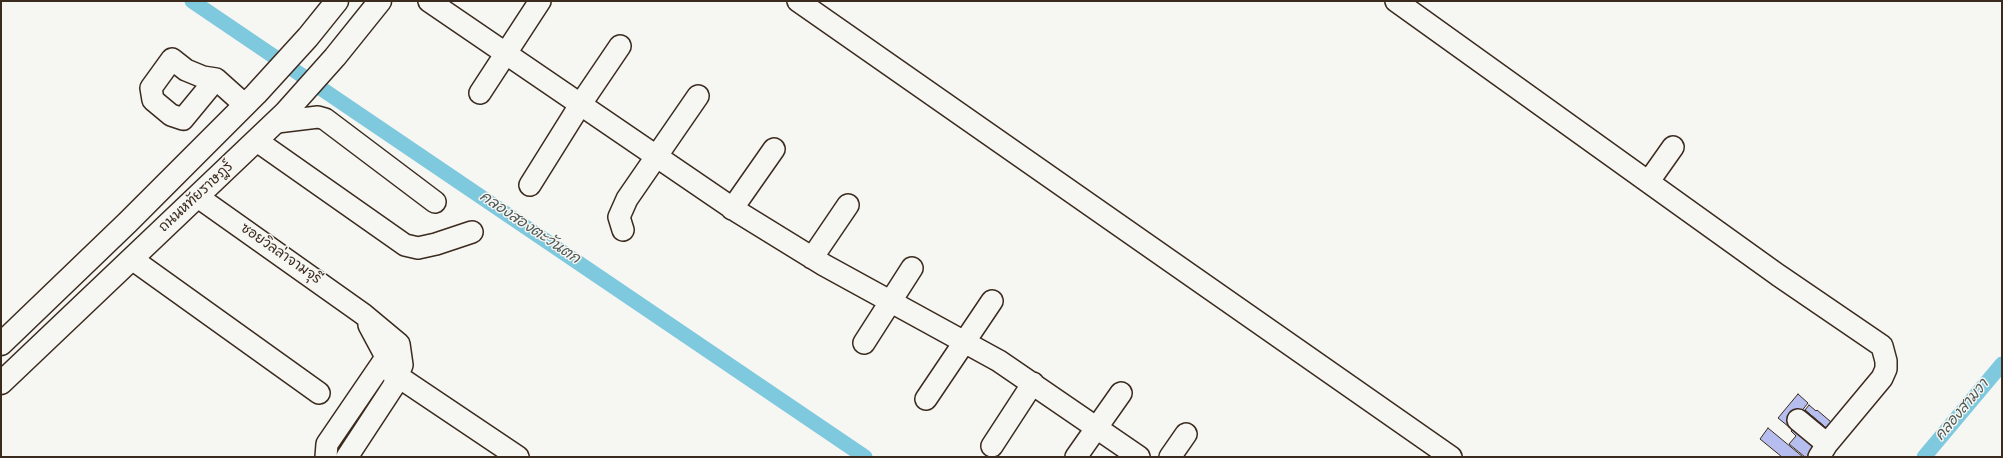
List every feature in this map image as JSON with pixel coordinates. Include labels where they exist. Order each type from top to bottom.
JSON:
[{"type":"main road","points":[[1,344],[128,222],[251,100],[308,37],[337,1]]},
{"type":"main road","name":"ถนนหทัยราษฎร์","points":[[1,383],[281,118],[335,57],[380,1]]},
{"type":"street","points":[[429,1],[732,209],[812,258],[890,302],[965,341],[1033,384],[1139,457]]},
{"type":"street","points":[[480,93],[540,1]]},
{"type":"street","points":[[798,1],[1450,457]]},
{"type":"street","points":[[1396,1],[1778,275],[1882,346],[1886,361],[1886,369],[1882,378],[1823,451],[1798,420]]},
{"type":"street","points":[[530,186],[580,105],[620,46]]},
{"type":"street","points":[[216,79],[251,100]]},
{"type":"street","points":[[622,230],[619,217],[627,199],[698,96]]},
{"type":"street","points":[[281,118],[318,117],[325,119],[435,202]]},
{"type":"street","points":[[257,141],[405,245],[418,248],[436,244],[472,232]]},
{"type":"street","points":[[1648,181],[1673,147]]},
{"type":"street","points":[[732,209],[774,148]]},
{"type":"street","name":"ซอยวิลล่าจามจุรี","points":[[198,197],[363,314],[384,353],[393,387],[347,457]]},
{"type":"street","points":[[812,258],[848,205]]},
{"type":"street","points":[[132,259],[319,393]]},
{"type":"street","points":[[864,343],[912,268]]},
{"type":"street","points":[[926,399],[992,300]]},
{"type":"street","points":[[326,457],[327,444],[389,371],[518,457]]},
{"type":"street","points":[[992,446],[1033,384]]},
{"type":"street","points":[[1076,457],[1121,393]]},
{"type":"street","points":[[1170,457],[1186,434]]},
{"type":"building","points":[[1798,394],[1808,403],[1789,427],[1778,418]]},
{"type":"building","points":[[1809,405],[1837,427],[1831,432],[1805,410]]},
{"type":"building","points":[[1805,410],[1831,432],[1800,416]]},
{"type":"building","points":[[1798,423],[1820,442],[1811,457],[1805,457],[1789,444],[1796,436],[1791,431]]},
{"type":"building","points":[[1768,428],[1803,457],[1782,457],[1760,439]]},
{"type":"waterway","name":"คลองสองตะวันตก","points":[[192,1],[865,457]]},
{"type":"waterway","name":"คลองสามวา","points":[[1924,457],[2002,364]]}]
